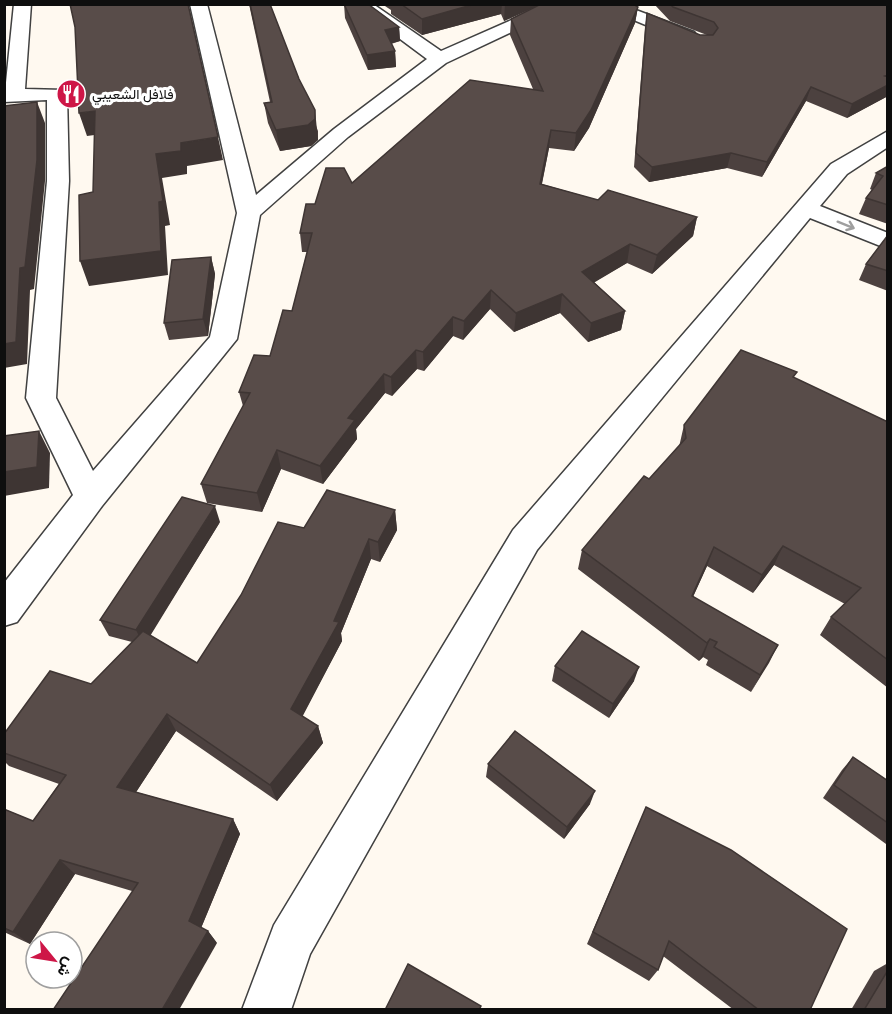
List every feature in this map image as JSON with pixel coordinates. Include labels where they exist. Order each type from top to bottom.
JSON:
[{"type":"street","points":[[23,4],[9,96],[57,94],[58,181],[41,398],[90,497]]},
{"type":"street","points":[[4,611],[90,497],[223,339],[249,213],[198,4]]},
{"type":"street","points":[[361,4],[439,59]]},
{"type":"street","points":[[249,213],[341,133],[439,59],[562,4]]},
{"type":"street","points":[[603,4],[704,42]]},
{"type":"street","points":[[266,1010],[291,942],[525,540],[839,169],[888,137]]},
{"type":"street","points":[[805,208],[888,242]]},
{"type":"building","points":[[70,4],[188,4],[218,137],[181,143],[181,151],[156,154],[163,201],[159,202],[161,251],[80,261],[79,195],[93,192],[95,111],[79,113],[75,27]]},
{"type":"building","points":[[250,4],[270,4],[299,79],[315,110],[315,119],[308,125],[276,130],[264,103],[272,102]]},
{"type":"building","points":[[344,4],[368,4],[399,27],[385,30],[395,51],[367,55]]},
{"type":"building","points":[[401,4],[475,4],[422,19]]},
{"type":"building","points":[[541,4],[633,4],[638,7],[591,110],[576,133],[551,130],[540,184],[598,200],[608,190],[697,217],[657,255],[630,244],[582,272],[625,311],[591,323],[562,294],[516,313],[491,290],[464,321],[453,317],[423,352],[416,350],[391,377],[384,374],[348,418],[355,420],[320,466],[277,450],[257,493],[201,484],[250,393],[239,392],[254,355],[270,356],[283,310],[292,311],[312,233],[300,233],[306,204],[315,204],[326,168],[344,168],[352,183],[470,80],[543,91],[511,19]]},
{"type":"building","points":[[670,4],[888,4],[888,75],[885,76],[888,77],[888,85],[852,104],[811,87],[767,162],[731,153],[652,167],[636,153],[647,13],[700,35],[713,35],[718,28],[714,22]]},
{"type":"building","points":[[37,102],[37,160],[25,267],[20,268],[16,342],[4,344],[4,106]]},
{"type":"building","points":[[888,166],[888,205],[866,198],[883,176],[876,173]]},
{"type":"building","points":[[888,235],[888,271],[866,264]]},
{"type":"building","points":[[211,257],[203,319],[164,323],[172,260]]},
{"type":"building","points":[[741,350],[797,372],[793,377],[888,422],[888,660],[831,617],[861,588],[783,546],[762,575],[714,547],[692,596],[778,645],[760,675],[714,647],[717,642],[710,639],[707,643],[582,550],[644,476],[649,479],[686,438],[684,425]]},
{"type":"building","points":[[39,431],[37,467],[4,472],[4,436]]},
{"type":"building","points":[[327,490],[395,510],[378,542],[369,539],[334,621],[339,622],[291,709],[318,726],[270,785],[167,714],[117,787],[233,819],[189,921],[208,931],[162,1010],[53,1010],[66,990],[84,990],[84,964],[138,883],[60,860],[13,932],[4,928],[4,809],[33,821],[66,775],[4,753],[4,734],[50,671],[91,684],[143,631],[197,663],[241,595],[278,522],[304,528]]},
{"type":"building","points":[[182,497],[215,506],[136,630],[100,620]]},
{"type":"building","points":[[582,631],[639,667],[613,704],[555,666]]},
{"type":"building","points":[[515,731],[595,791],[567,827],[488,764]]},
{"type":"building","points":[[853,757],[888,781],[888,823],[834,785]]},
{"type":"building","points":[[646,807],[731,850],[847,929],[810,1010],[759,1010],[669,941],[658,970],[593,932]]},
{"type":"building","points":[[408,964],[481,1006],[479,1010],[385,1010]]},
{"type":"building","points":[[888,970],[888,1010],[864,1010]]},
{"type":"place","name":"فلافل الشعيبي","points":[[71,94]]}]
